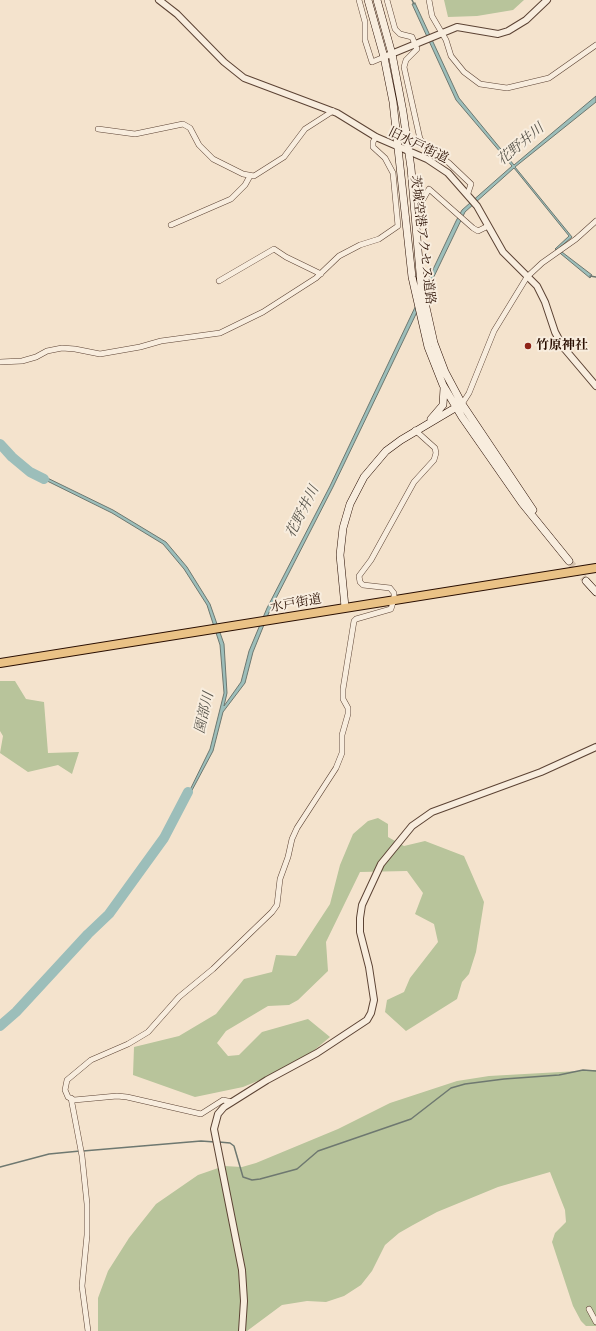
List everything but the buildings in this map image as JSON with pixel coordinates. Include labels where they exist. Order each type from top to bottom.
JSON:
[{"type":"highway","name":"水戸街道","points":[[0,663],[596,568]]},
{"type":"main road","name":"茨城空港アクセス道路","points":[[368,0],[384,57],[399,148],[415,296],[428,347],[443,385],[459,406],[522,503],[571,561]]},
{"type":"main road","name":"茨城空港アクセス道路","points":[[377,0],[392,54],[409,151],[421,286],[426,312],[434,343],[459,406]]},
{"type":"main road","points":[[425,424],[443,405],[443,385]]},
{"type":"main road","points":[[345,607],[340,554],[343,528],[350,504],[364,477],[386,451],[415,430],[459,406]]},
{"type":"main road","points":[[596,586],[588,580],[596,592]]},
{"type":"street","name":"旧水戸街道","points":[[159,0],[177,14],[224,62],[244,78],[333,111],[376,137],[409,151],[448,173],[470,196],[477,206],[503,252],[528,276],[542,294],[555,332],[563,347],[596,386]]},
{"type":"street","points":[[359,0],[364,22],[365,40],[372,62],[457,27],[498,34],[508,32],[526,20],[547,0]]},
{"type":"street","points":[[387,0],[395,29],[400,34],[412,37],[415,45],[416,52],[408,57],[404,68],[417,129],[423,144],[449,162],[471,184],[470,196]]},
{"type":"street","points":[[429,0],[432,16],[442,33],[451,56],[464,72],[480,84],[508,88],[549,78],[596,45]]},
{"type":"street","points":[[98,129],[135,134],[183,124],[190,128],[199,145],[213,159],[243,174],[254,176],[284,157],[305,129],[333,111]]},
{"type":"street","points":[[0,362],[22,361],[36,357],[47,351],[62,348],[100,354],[140,347],[161,341],[220,333],[263,312],[321,274],[343,253],[360,245],[379,239],[398,226],[393,173],[385,158],[373,147],[373,142],[376,137]]},
{"type":"street","points":[[172,225],[232,200],[245,185],[250,176]]},
{"type":"street","points":[[422,201],[429,189],[473,228],[478,231],[488,226]]},
{"type":"street","points":[[459,406],[469,393],[494,331],[528,276],[542,263],[576,239],[596,221]]},
{"type":"street","points":[[219,281],[274,249],[286,258],[321,274]]},
{"type":"street","points":[[232,1102],[223,1100],[200,1114],[127,1097],[117,1096],[74,1100],[68,1097],[65,1090],[65,1084],[74,1074],[91,1060],[128,1044],[148,1032],[179,997],[213,969],[272,912],[277,905],[280,879],[288,857],[292,839],[297,828],[336,768],[342,753],[342,735],[348,714],[348,708],[343,698],[343,689],[354,621],[356,618],[391,609],[394,599],[394,593],[390,588],[363,585],[360,582],[359,576],[375,554],[414,482],[434,460],[436,453],[435,448],[415,430]]},
{"type":"street","points":[[242,1331],[244,1301],[242,1270],[214,1129],[218,1114],[224,1107],[267,1080],[317,1053],[367,1020],[371,1013],[374,1000],[369,967],[360,932],[362,905],[381,864],[412,826],[432,812],[541,772],[596,747]]},
{"type":"street","points":[[71,1098],[82,1156],[87,1204],[87,1235],[82,1286],[88,1331]]},
{"type":"street","points":[[589,1309],[596,1322]]},
{"type":"green space","points":[[444,0],[524,0],[513,10],[477,16],[448,17]]},
{"type":"green space","points":[[0,681],[15,681],[26,699],[44,702],[48,753],[79,752],[72,774],[58,765],[28,772],[0,753],[3,736],[0,731]]},
{"type":"green space","points":[[378,818],[388,824],[388,837],[404,846],[425,841],[464,856],[484,902],[476,952],[469,974],[462,982],[457,999],[406,1031],[385,1012],[387,1000],[404,992],[410,978],[438,942],[434,924],[415,914],[423,893],[407,871],[360,872],[326,942],[328,971],[298,1000],[289,1005],[268,1006],[226,1031],[217,1043],[228,1056],[239,1055],[262,1032],[308,1019],[330,1037],[305,1058],[284,1070],[243,1087],[195,1097],[133,1075],[134,1047],[179,1036],[216,1014],[244,979],[272,972],[276,955],[296,956],[330,904],[340,865],[353,834],[368,821]]},
{"type":"green space","points":[[596,1070],[596,1326],[586,1326],[581,1321],[573,1306],[552,1242],[555,1233],[566,1222],[565,1210],[550,1172],[498,1187],[437,1212],[399,1233],[385,1245],[372,1271],[361,1285],[344,1296],[326,1302],[307,1301],[282,1305],[247,1331],[98,1331],[98,1298],[108,1271],[129,1238],[156,1204],[198,1175],[224,1166],[242,1167],[256,1163],[338,1129],[390,1103],[457,1081],[489,1076]]},
{"type":"water","points":[[415,3],[459,98],[514,165],[596,96],[596,102],[515,167],[572,237],[558,249],[592,275],[590,278],[555,249],[569,236],[514,168],[465,212],[333,487],[270,610],[253,652],[245,683],[223,712],[213,751],[166,839],[210,749],[224,693],[220,645],[207,605],[184,569],[163,544],[112,513],[33,474],[31,470],[113,510],[166,542],[187,567],[210,604],[224,644],[227,693],[224,706],[241,682],[249,651],[267,608],[330,486],[456,221],[462,210],[512,166],[456,100],[412,4]]},
{"type":"waterway","points":[[412,0],[414,4]]},
{"type":"waterway","points":[[590,276],[596,277]]},
{"type":"waterway","name":"園部川","points":[[0,444],[12,457],[30,472],[44,479]]},
{"type":"waterway","name":"園部川","points":[[0,1026],[16,1012],[88,934],[109,914],[164,838],[188,792]]},
{"type":"waterway","points":[[219,1142],[230,1143],[234,1146],[243,1177],[252,1180],[260,1179],[297,1169],[318,1151],[411,1119],[451,1088],[465,1084],[504,1079],[559,1075],[583,1070],[596,1071]]},
{"type":"waterway","points":[[83,1151],[201,1141],[215,1142]]},
{"type":"waterway","points":[[0,1167],[49,1154],[80,1151]]},
{"type":"tunnel","points":[[569,561],[586,581]]},
{"type":"place","name":"竹原神社","points":[[528,346]]},
{"type":"water label","name":"花野井川","points":[[521,145]]},
{"type":"water label","name":"花野井川","points":[[303,512]]}]
